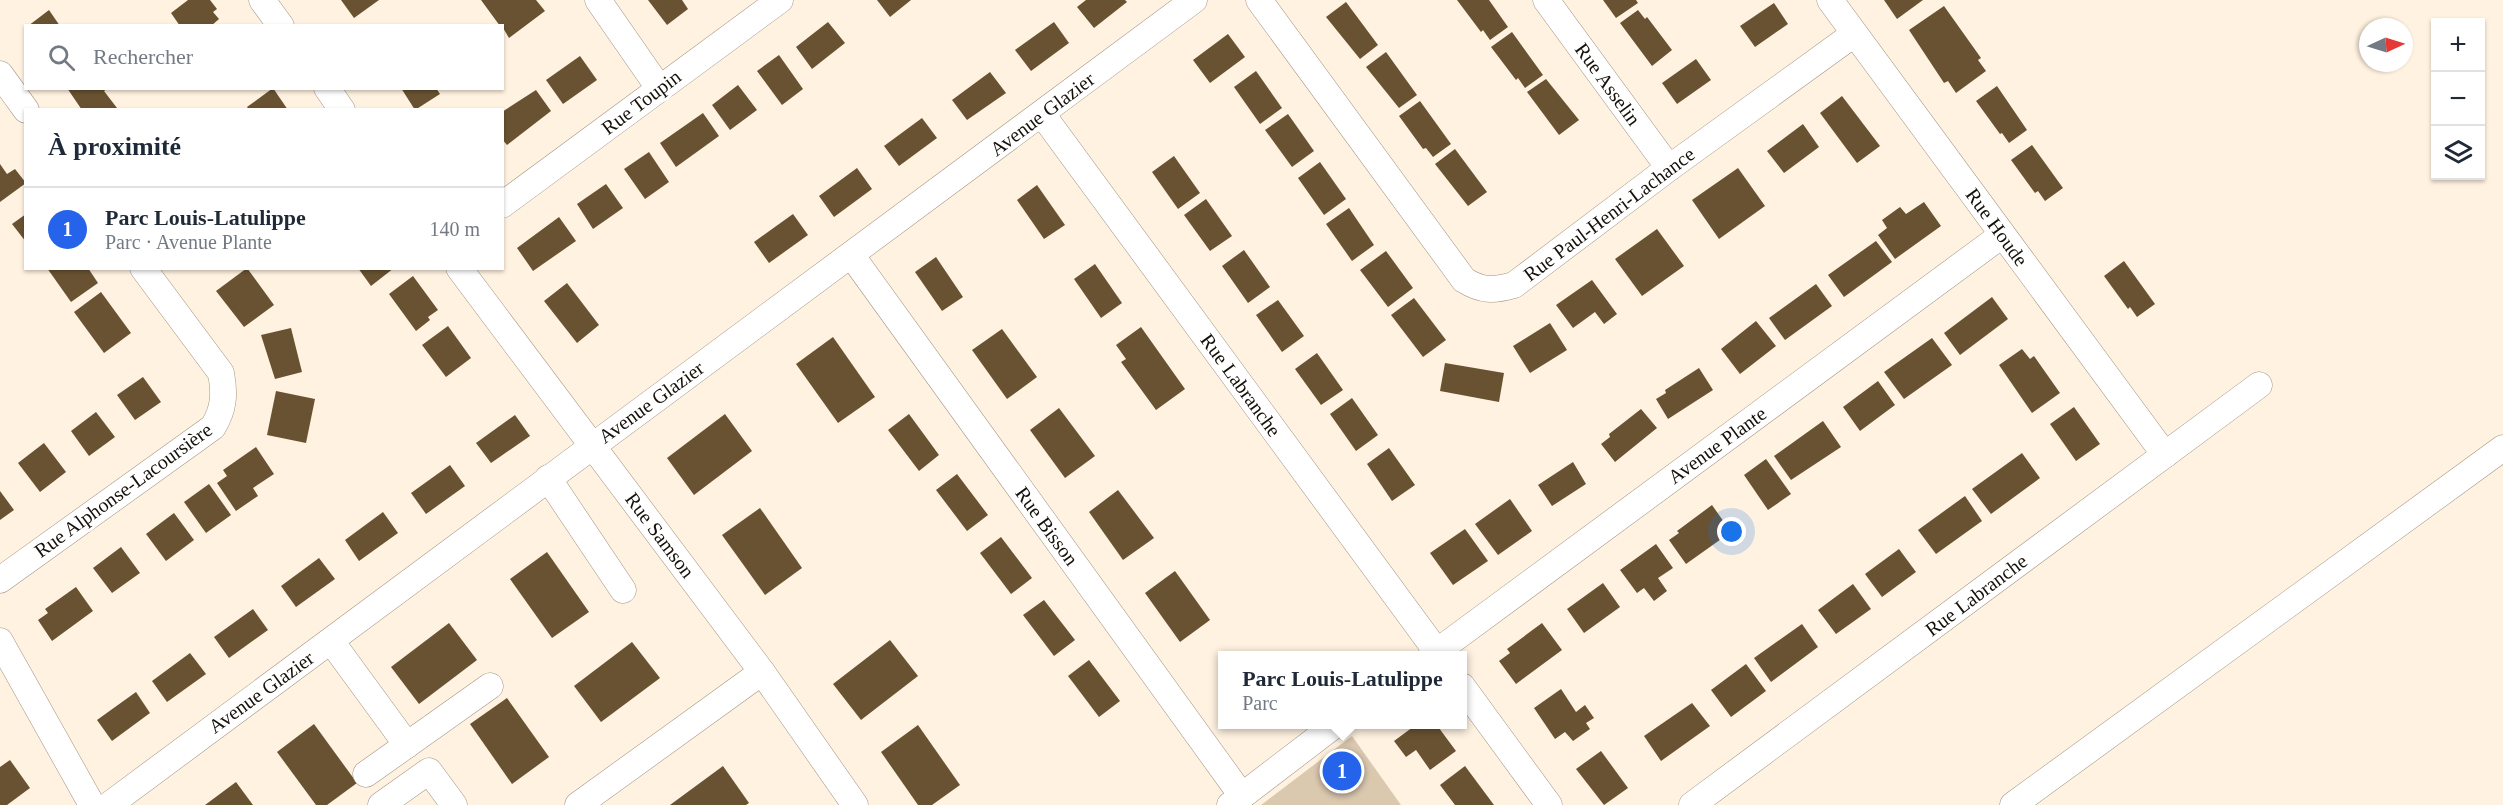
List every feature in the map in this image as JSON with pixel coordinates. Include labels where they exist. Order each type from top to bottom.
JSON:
[{"type":"street","points":[[262,0],[280,24]]},
{"type":"street","points":[[598,0],[659,88]]},
{"type":"street","name":"Rue Toupin","points":[[504,204],[780,0]]},
{"type":"street","name":"Avenue Glazier","points":[[108,805],[592,445],[852,256],[1194,0]]},
{"type":"street","name":"Rue Paul-Henri-Lachance","points":[[1259,0],[1464,280],[1480,290],[1496,290],[1514,285],[1669,168],[1854,34]]},
{"type":"street","name":"Rue Asselin","points":[[1546,0],[1669,168]]},
{"type":"street","name":"Rue Houde","points":[[1830,0],[2164,455]]},
{"type":"street","points":[[0,75],[25,108]]},
{"type":"street","points":[[328,90],[341,108]]},
{"type":"street","name":"Rue Labranche","points":[[1042,114],[1434,651]]},
{"type":"street","name":"Avenue Plante","points":[[1440,651],[2002,234]]},
{"type":"street","name":"Rue Bisson","points":[[852,256],[1235,800]]},
{"type":"street","name":"Rue Alphonse-Lacoursière","points":[[0,580],[213,427],[221,413],[225,392],[221,373],[144,270]]},
{"type":"street","name":"Rue Samson","points":[[461,270],[762,672],[855,805]]},
{"type":"street","name":"Rue Labranche","points":[[1692,805],[2259,385]]},
{"type":"street","points":[[2013,805],[2503,448]]},
{"type":"street","points":[[548,478],[623,590]]},
{"type":"street","points":[[0,641],[92,805]]},
{"type":"street","points":[[331,641],[407,745]]},
{"type":"street","points":[[578,805],[762,672]]},
{"type":"street","points":[[366,774],[490,686]]},
{"type":"street","points":[[1467,693],[1549,805]]},
{"type":"street","points":[[1235,800],[1329,729]]},
{"type":"street","points":[[381,805],[429,771],[454,805]]},
{"type":"shaded area","points":[[1352,736],[1401,805],[1261,805]]},
{"type":"building","points":[[188,0],[210,0],[217,9],[213,12],[219,19],[213,24],[179,24],[171,13]]},
{"type":"building","points":[[341,0],[379,0],[354,18]]},
{"type":"building","points":[[481,0],[536,0],[545,11],[509,38],[504,29],[504,24],[499,24]]},
{"type":"building","points":[[648,0],[682,0],[688,9],[667,25]]},
{"type":"building","points":[[877,0],[911,0],[890,17]]},
{"type":"building","points":[[1086,0],[1125,0],[1127,2],[1094,28],[1077,7]]},
{"type":"building","points":[[1457,0],[1489,0],[1508,27],[1490,40],[1483,30],[1481,32]]},
{"type":"building","points":[[1603,0],[1636,0],[1638,3],[1616,18]]},
{"type":"building","points":[[1884,0],[1923,0],[1897,19]]},
{"type":"building","points":[[1346,2],[1378,45],[1360,59],[1326,17]]},
{"type":"building","points":[[1774,3],[1788,24],[1755,47],[1740,26]]},
{"type":"building","points":[[1944,6],[1981,58],[1978,60],[1986,71],[1956,93],[1948,81],[1944,83],[1909,30]]},
{"type":"building","points":[[49,10],[59,24],[31,24]]},
{"type":"building","points":[[1638,10],[1645,19],[1647,17],[1672,50],[1652,66],[1620,23]]},
{"type":"building","points":[[828,22],[845,43],[812,69],[796,47]]},
{"type":"building","points":[[1054,22],[1069,43],[1031,71],[1015,50]]},
{"type":"building","points":[[1512,32],[1543,75],[1525,88],[1518,78],[1516,80],[1491,47]]},
{"type":"building","points":[[1228,34],[1245,57],[1210,83],[1193,60]]},
{"type":"building","points":[[1386,52],[1417,95],[1399,108],[1366,67]]},
{"type":"building","points":[[779,55],[803,89],[782,105],[757,71]]},
{"type":"building","points":[[580,56],[597,80],[563,104],[546,80]]},
{"type":"building","points":[[1696,59],[1711,80],[1677,104],[1662,83]]},
{"type":"building","points":[[1256,71],[1282,108],[1260,124],[1234,87]]},
{"type":"building","points":[[990,72],[1006,93],[967,120],[952,100]]},
{"type":"building","points":[[1546,79],[1579,120],[1559,135],[1527,92]]},
{"type":"building","points":[[738,85],[757,110],[730,130],[712,105]]},
{"type":"building","points":[[1997,86],[2027,130],[2009,143],[1976,101]]},
{"type":"building","points":[[68,90],[105,90],[117,108],[81,108]]},
{"type":"building","points":[[270,90],[274,90],[287,108],[248,108]]},
{"type":"building","points":[[402,90],[437,90],[440,94],[418,108],[414,108]]},
{"type":"building","points":[[536,90],[551,111],[507,145],[504,141],[504,111]]},
{"type":"building","points":[[1842,96],[1880,146],[1857,163],[1820,113]]},
{"type":"building","points":[[1420,101],[1451,144],[1433,157],[1426,148],[1423,149],[1399,116]]},
{"type":"building","points":[[703,113],[719,136],[676,167],[660,143]]},
{"type":"building","points":[[1288,114],[1314,151],[1292,167],[1265,130]]},
{"type":"building","points":[[922,118],[937,138],[899,166],[884,146]]},
{"type":"building","points":[[1803,124],[1819,147],[1784,173],[1767,151]]},
{"type":"building","points":[[2032,145],[2063,188],[2045,201],[2038,191],[2035,193],[2011,160]]},
{"type":"building","points":[[1455,149],[1487,192],[1468,206],[1435,164]]},
{"type":"building","points":[[649,152],[669,182],[645,199],[624,169]]},
{"type":"building","points":[[1174,156],[1200,193],[1178,209],[1152,172]]},
{"type":"building","points":[[1320,162],[1346,199],[1324,215],[1298,178]]},
{"type":"building","points":[[0,164],[7,174],[15,169],[24,180],[24,184],[0,202]]},
{"type":"building","points":[[857,168],[872,189],[834,217],[819,196]]},
{"type":"building","points":[[1738,168],[1765,206],[1719,239],[1692,200]]},
{"type":"building","points":[[606,184],[623,208],[593,229],[577,204]]},
{"type":"building","points":[[1037,185],[1065,225],[1044,239],[1017,200]]},
{"type":"building","points":[[1206,199],[1232,236],[1210,251],[1184,215]]},
{"type":"building","points":[[1924,202],[1941,226],[1895,259],[1878,235],[1887,228],[1882,220],[1900,207],[1906,214]]},
{"type":"building","points":[[1349,208],[1374,245],[1352,261],[1326,224]]},
{"type":"building","points":[[793,214],[808,235],[769,263],[754,242]]},
{"type":"building","points":[[24,215],[24,239],[12,224]]},
{"type":"building","points":[[559,217],[576,241],[533,271],[517,248]]},
{"type":"building","points":[[1657,229],[1684,266],[1642,296],[1615,259]]},
{"type":"building","points":[[1876,241],[1892,262],[1844,297],[1828,275]]},
{"type":"building","points":[[1244,250],[1270,287],[1248,303],[1222,266]]},
{"type":"building","points":[[1386,251],[1413,288],[1388,307],[1360,270]]},
{"type":"building","points":[[936,257],[963,297],[942,311],[915,272]]},
{"type":"building","points":[[2124,261],[2155,304],[2137,317],[2130,307],[2128,309],[2104,276]]},
{"type":"building","points":[[1095,264],[1122,303],[1101,318],[1074,279]]},
{"type":"building","points":[[48,270],[89,270],[98,283],[71,302]]},
{"type":"building","points":[[244,270],[248,270],[274,305],[244,327],[216,291]]},
{"type":"building","points":[[359,270],[391,270],[371,286]]},
{"type":"building","points":[[413,276],[438,310],[428,317],[430,320],[416,331],[389,294]]},
{"type":"building","points":[[1592,280],[1617,314],[1604,324],[1595,312],[1573,328],[1556,305]]},
{"type":"building","points":[[567,283],[599,325],[577,343],[544,301]]},
{"type":"building","points":[[1816,284],[1832,306],[1785,340],[1769,318]]},
{"type":"building","points":[[101,292],[131,333],[104,353],[74,312]]},
{"type":"building","points":[[1992,297],[2008,319],[1960,355],[1944,333]]},
{"type":"building","points":[[1414,298],[1446,340],[1423,357],[1391,315]]},
{"type":"building","points":[[1278,300],[1304,336],[1282,352],[1256,315]]},
{"type":"building","points":[[1756,321],[1776,346],[1740,374],[1721,349]]},
{"type":"building","points":[[1550,323],[1567,350],[1530,373],[1513,346]]},
{"type":"building","points":[[448,326],[471,358],[446,377],[422,345]]},
{"type":"building","points":[[1141,327],[1185,389],[1156,410],[1121,362],[1126,359],[1116,345]]},
{"type":"building","points":[[291,328],[302,372],[275,379],[261,335]]},
{"type":"building","points":[[1002,329],[1037,377],[1007,399],[972,350]]},
{"type":"building","points":[[833,337],[875,397],[838,423],[796,364]]},
{"type":"building","points":[[1932,338],[1952,365],[1904,399],[1884,372]]},
{"type":"building","points":[[2022,349],[2030,359],[2034,356],[2060,393],[2032,413],[1999,365]]},
{"type":"building","points":[[1317,353],[1343,390],[1321,405],[1295,369]]},
{"type":"building","points":[[1445,363],[1504,373],[1499,402],[1440,391]]},
{"type":"building","points":[[1699,368],[1713,390],[1668,419],[1656,399],[1666,393],[1665,390]]},
{"type":"building","points":[[143,377],[161,402],[135,420],[117,395]]},
{"type":"building","points":[[1878,381],[1895,405],[1860,431],[1843,407]]},
{"type":"building","points":[[276,391],[315,399],[306,443],[267,435]]},
{"type":"building","points":[[1352,398],[1378,435],[1356,451],[1330,414]]},
{"type":"building","points":[[2074,407],[2100,444],[2076,461],[2050,424]]},
{"type":"building","points":[[1059,408],[1095,456],[1065,478],[1030,430]]},
{"type":"building","points":[[1641,409],[1657,428],[1615,462],[1601,444],[1610,437],[1609,434]]},
{"type":"building","points":[[96,412],[115,437],[89,456],[71,431]]},
{"type":"building","points":[[725,414],[752,451],[694,495],[667,458]]},
{"type":"building","points":[[909,414],[939,455],[919,471],[888,430]]},
{"type":"building","points":[[515,415],[530,436],[491,463],[476,443]]},
{"type":"building","points":[[1823,421],[1841,447],[1791,480],[1774,456]]},
{"type":"building","points":[[44,443],[66,472],[40,492],[18,463]]},
{"type":"building","points":[[256,447],[274,474],[253,488],[258,496],[236,511],[217,483],[227,476],[223,470]]},
{"type":"building","points":[[1389,448],[1415,485],[1392,501],[1367,464]]},
{"type":"building","points":[[2022,453],[2040,478],[1991,514],[1972,489]]},
{"type":"building","points":[[1766,459],[1791,494],[1768,510],[1744,475]]},
{"type":"building","points":[[1573,462],[1586,484],[1552,506],[1538,485]]},
{"type":"building","points":[[450,465],[465,486],[426,514],[411,493]]},
{"type":"building","points":[[957,474],[988,515],[967,531],[936,490]]},
{"type":"building","points":[[209,484],[231,515],[206,533],[184,502]]},
{"type":"building","points":[[1118,490],[1154,538],[1123,560],[1089,512]]},
{"type":"building","points":[[0,491],[14,510],[0,520]]},
{"type":"building","points":[[1965,496],[1982,521],[1936,554],[1918,530]]},
{"type":"building","points":[[1510,499],[1532,531],[1498,555],[1475,524]]},
{"type":"building","points":[[1712,505],[1731,532],[1686,564],[1669,540],[1679,533],[1677,531]]},
{"type":"building","points":[[760,508],[802,568],[765,595],[722,535]]},
{"type":"building","points":[[383,512],[398,533],[359,561],[345,540]]},
{"type":"building","points":[[174,513],[194,540],[166,561],[146,534]]},
{"type":"building","points":[[1465,529],[1488,561],[1453,585],[1430,553]]},
{"type":"building","points":[[1001,537],[1032,578],[1011,594],[980,553]]},
{"type":"building","points":[[1656,544],[1673,568],[1658,578],[1667,591],[1654,601],[1644,588],[1637,593],[1620,570]]},
{"type":"building","points":[[121,547],[140,573],[112,593],[93,568]]},
{"type":"building","points":[[1899,549],[1916,572],[1882,597],[1865,574]]},
{"type":"building","points":[[547,552],[589,612],[552,638],[510,579]]},
{"type":"building","points":[[319,558],[335,579],[296,607],[281,586]]},
{"type":"building","points":[[1175,571],[1210,620],[1180,642],[1145,593]]},
{"type":"building","points":[[1603,583],[1620,607],[1584,633],[1567,609]]},
{"type":"building","points":[[1853,584],[1871,609],[1836,634],[1818,610]]},
{"type":"building","points":[[76,587],[93,611],[52,641],[38,620],[48,613],[45,609]]},
{"type":"building","points":[[1044,600],[1075,640],[1054,656],[1023,615]]},
{"type":"building","points":[[253,609],[268,630],[229,658],[214,637]]},
{"type":"building","points":[[449,623],[477,660],[419,704],[391,667]]},
{"type":"building","points":[[1542,623],[1562,650],[1516,684],[1499,661],[1510,653],[1507,649]]},
{"type":"building","points":[[1802,624],[1818,647],[1771,682],[1754,658]]},
{"type":"building","points":[[890,640],[918,676],[861,720],[833,684]]},
{"type":"building","points":[[632,642],[660,678],[601,722],[574,686]]},
{"type":"building","points":[[190,653],[206,674],[167,702],[152,681]]},
{"type":"building","points":[[1089,660],[1120,701],[1099,717],[1068,676]]},
{"type":"building","points":[[1746,664],[1766,691],[1731,717],[1711,690]]},
{"type":"building","points":[[1561,689],[1576,712],[1585,705],[1594,718],[1586,723],[1590,729],[1573,741],[1565,732],[1555,739],[1534,708]]},
{"type":"building","points":[[136,692],[150,713],[112,741],[97,720]]},
{"type":"building","points":[[507,698],[549,757],[512,784],[470,724]]},
{"type":"building","points":[[1692,703],[1710,726],[1661,761],[1644,736]]},
{"type":"building","points":[[314,724],[357,783],[327,805],[316,805],[277,752]]},
{"type":"building","points":[[918,725],[960,785],[932,805],[918,805],[881,752]]},
{"type":"building","points":[[1410,729],[1440,729],[1456,751],[1430,770],[1416,750],[1406,757],[1394,741]]},
{"type":"building","points":[[1601,751],[1628,788],[1604,805],[1576,769]]},
{"type":"building","points":[[10,760],[30,788],[7,805],[0,805],[0,767]]},
{"type":"building","points":[[723,766],[749,803],[746,805],[670,805]]},
{"type":"building","points":[[1465,766],[1494,805],[1455,805],[1440,785]]},
{"type":"building","points":[[236,782],[253,805],[205,805]]},
{"type":"place","name":"Parc Louis-Latulippe","points":[[1342,771]]}]
